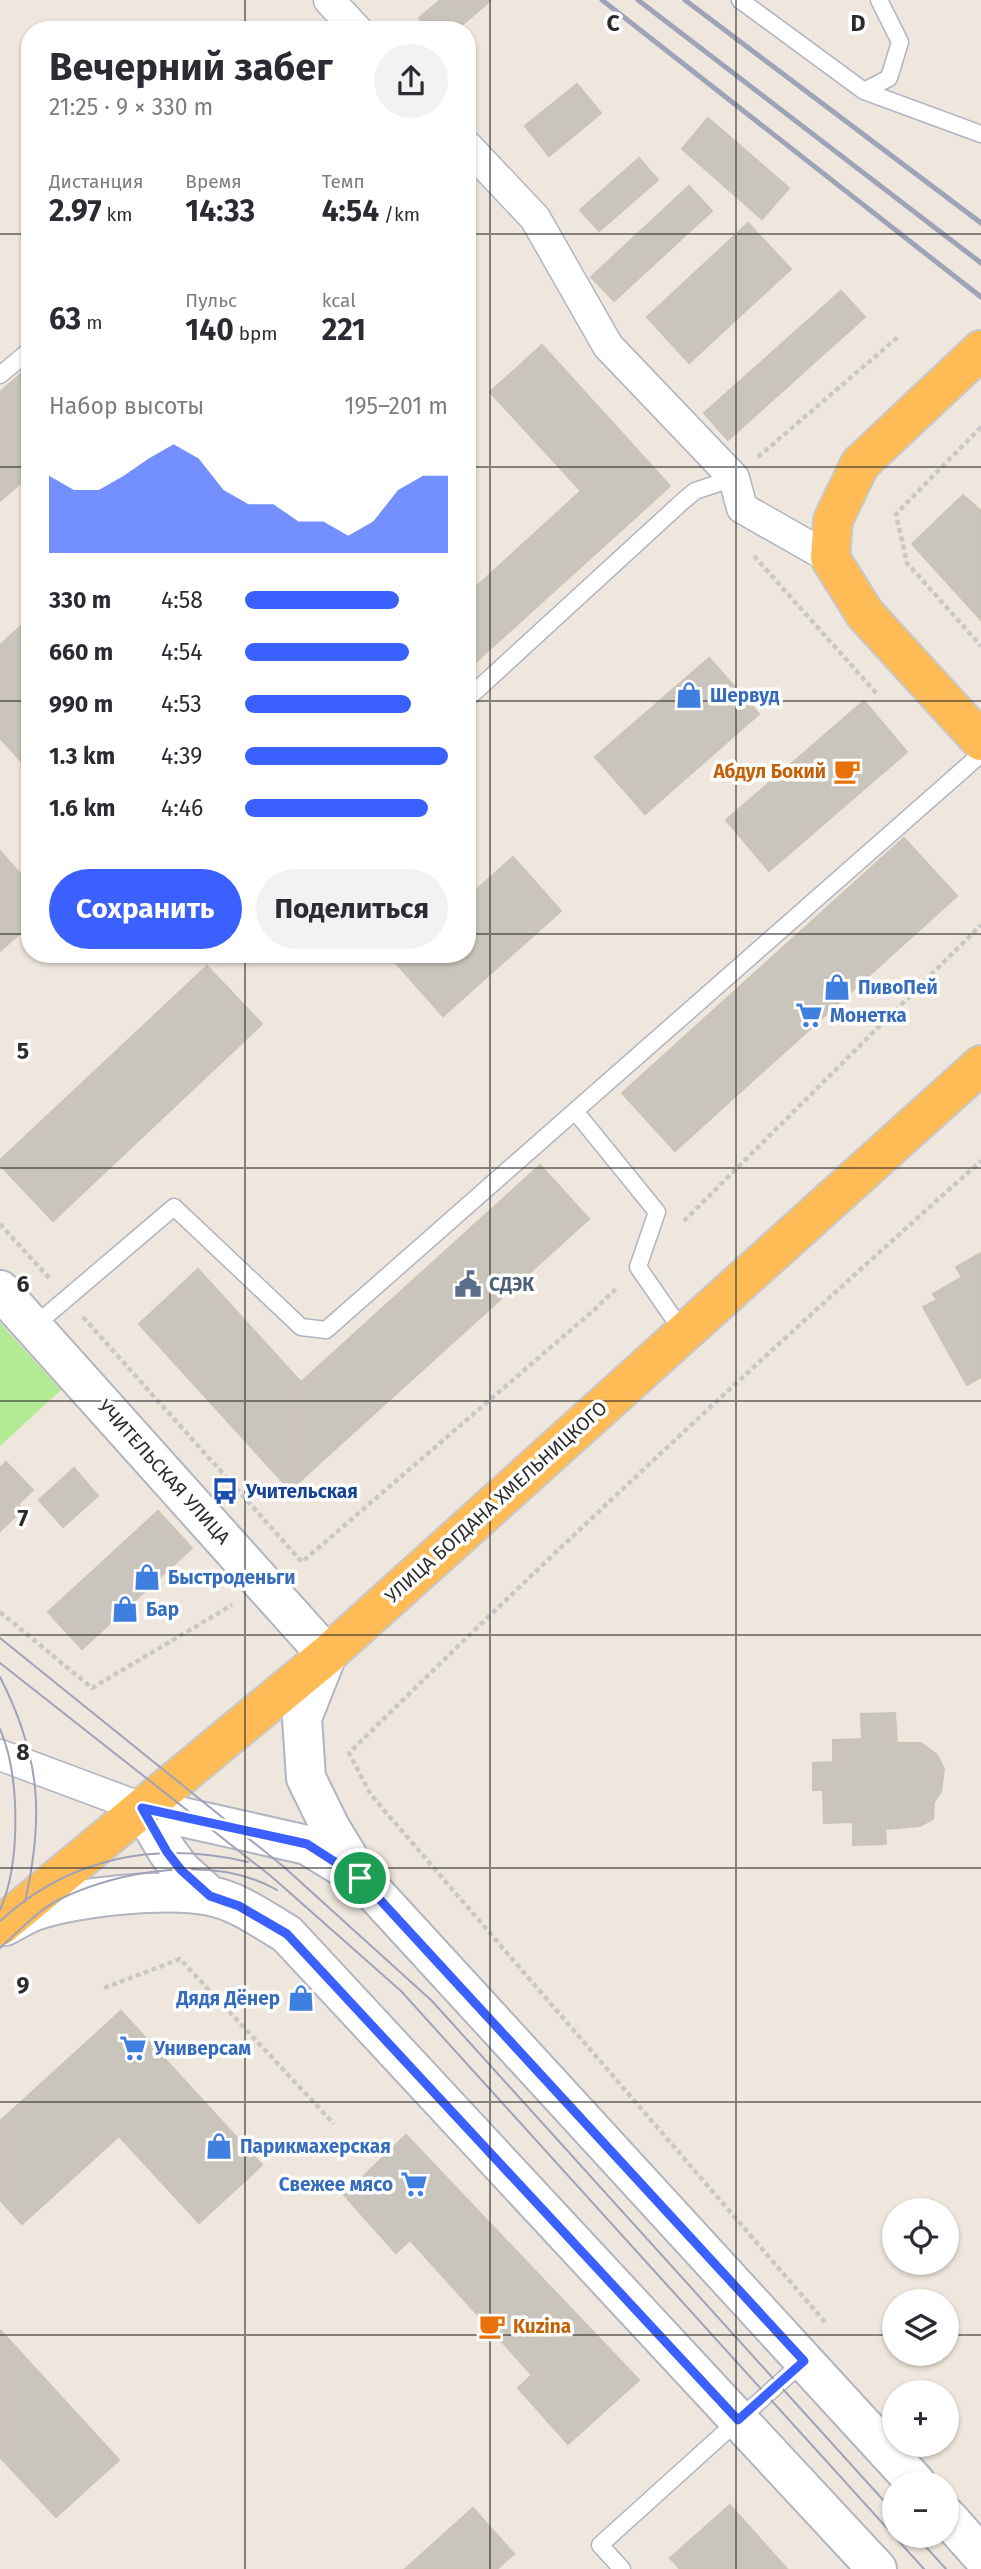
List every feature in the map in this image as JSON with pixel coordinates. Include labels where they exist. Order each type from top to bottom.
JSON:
[{"type":"highway","points":[[981,350],[860,464],[833,520],[830,558],[865,614],[981,741]]},
{"type":"highway","name":"УЛИЦА БОГДАНА ХМЕЛЬНИЦКОГО","points":[[0,1927],[327,1655],[981,1065]]},
{"type":"main road","name":"УЧИТЕЛЬСКАЯ УЛИЦА","points":[[0,1290],[327,1655]]},
{"type":"main road","points":[[327,1655],[302,1718],[306,1778],[330,1827],[360,1878],[905,2471]]},
{"type":"main road","points":[[142,1808],[307,1844],[360,1878]]},
{"type":"main road","points":[[142,1808],[167,1852],[181,1870],[210,1896]]},
{"type":"main road","points":[[0,1927],[33,1911],[147,1893],[210,1896],[239,1906],[287,1934],[877,2569]]},
{"type":"main road","points":[[959,2530],[981,2555]]},
{"type":"street","points":[[329,0],[349,21]]},
{"type":"street","points":[[476,156],[535,218],[608,346],[734,478],[741,508],[830,558]]},
{"type":"street","points":[[0,1755],[142,1808]]},
{"type":"lane","points":[[740,0],[864,92],[981,134]]},
{"type":"lane","points":[[864,92],[889,78],[900,42],[879,0]]},
{"type":"lane","points":[[0,375],[21,358]]},
{"type":"lane","points":[[476,691],[695,491],[734,478]]},
{"type":"lane","points":[[33,1327],[174,1207],[301,1327],[326,1330],[981,754]]},
{"type":"lane","points":[[575,1111],[657,1212],[638,1267],[684,1332]]},
{"type":"lane","points":[[622,2569],[600,2545],[804,2361]]},
{"type":"path","points":[[734,478],[898,337]]},
{"type":"path","points":[[981,427],[896,514],[908,563],[981,646]]},
{"type":"path","points":[[750,552],[877,694]]},
{"type":"path","points":[[0,1612],[92,1688],[302,1562],[594,1310],[981,925]]},
{"type":"path","points":[[832,2331],[371,1795],[349,1753],[802,1321],[981,1161]]},
{"type":"path","points":[[0,1224],[302,1562]]},
{"type":"path","points":[[104,1988],[180,1959],[334,2124]]},
{"type":"green space","points":[[0,1323],[61,1390],[0,1446]]},
{"type":"building","points":[[440,0],[491,0],[466,21],[422,21],[419,18]]},
{"type":"building","points":[[577,84],[601,113],[549,156],[525,126]]},
{"type":"building","points":[[708,118],[789,188],[762,219],[682,149]]},
{"type":"building","points":[[639,158],[658,180],[599,231],[580,210]]},
{"type":"building","points":[[689,186],[712,211],[614,301],[591,277]]},
{"type":"building","points":[[748,223],[791,269],[689,363],[647,317]]},
{"type":"building","points":[[841,291],[865,317],[728,440],[704,413]]},
{"type":"building","points":[[542,345],[670,486],[476,662],[476,587],[581,491],[490,392]]},
{"type":"building","points":[[21,374],[21,483],[0,501],[0,392]]},
{"type":"building","points":[[963,495],[981,511],[981,620],[912,544]]},
{"type":"building","points":[[21,626],[21,761],[0,738],[0,645]]},
{"type":"building","points":[[709,658],[759,714],[645,814],[595,757]]},
{"type":"building","points":[[864,701],[907,752],[769,871],[726,820]]},
{"type":"building","points":[[904,838],[957,896],[675,1151],[622,1093]]},
{"type":"building","points":[[0,851],[21,875],[21,933],[0,951]]},
{"type":"building","points":[[513,857],[561,911],[443,1016],[396,963],[476,963],[476,890]]},
{"type":"building","points":[[207,966],[262,1024],[53,1221],[0,1165],[0,1160]]},
{"type":"building","points":[[540,1165],[589,1219],[290,1490],[301,1382]]},
{"type":"building","points":[[981,1253],[981,1377],[967,1385],[923,1307],[937,1300],[933,1294],[962,1277],[956,1267]]},
{"type":"building","points":[[198,1269],[301,1382],[290,1490],[139,1324]]},
{"type":"building","points":[[6,1462],[33,1490],[18,1504],[23,1509],[0,1531],[0,1468]]},
{"type":"building","points":[[74,1468],[98,1496],[63,1527],[39,1500]]},
{"type":"building","points":[[158,1511],[192,1548],[82,1649],[48,1612]]},
{"type":"building","points":[[895,1713],[897,1743],[921,1743],[937,1755],[944,1769],[941,1792],[934,1802],[933,1819],[920,1826],[885,1829],[886,1844],[853,1845],[853,1822],[824,1823],[823,1790],[813,1790],[813,1763],[833,1762],[833,1740],[862,1739],[861,1714]]},
{"type":"building","points":[[121,2011],[262,2165],[199,2223],[119,2136],[22,2224],[0,2200],[0,2121]]},
{"type":"building","points":[[406,2135],[639,2380],[568,2444],[518,2388],[532,2375],[410,2240],[396,2253],[344,2195]]},
{"type":"building","points":[[0,2330],[119,2460],[56,2517],[0,2457]]},
{"type":"building","points":[[730,2505],[787,2569],[680,2569],[670,2558]]},
{"type":"building","points":[[473,2508],[514,2554],[497,2569],[405,2569]]},
{"type":"tram line","points":[[0,1638],[284,1867],[432,2001],[882,2499]]},
{"type":"tram line","points":[[0,1663],[272,1877],[401,1991],[924,2569]]},
{"type":"tram line","points":[[0,1677],[24,1734],[35,1788],[35,1842],[25,1902]]},
{"type":"tram line","points":[[0,1729],[11,1770],[15,1819],[12,1868],[0,1910]]},
{"type":"tram line","points":[[0,1921],[27,1899],[56,1881],[116,1859],[181,1853],[248,1862]]},
{"type":"tram line","points":[[0,1948],[35,1916],[58,1900],[83,1889],[138,1874],[197,1869],[225,1872],[252,1879],[277,1890]]},
{"type":"tram line","points":[[927,2548],[946,2569]]},
{"type":"railway","points":[[602,0],[981,297]]},
{"type":"railway","points":[[638,0],[981,263]]},
{"type":"railway","points":[[685,0],[981,223]]},
{"type":"place","name":"Шервуд","points":[[689,695]]},
{"type":"place","name":"Абдул Бокий","points":[[847,771]]},
{"type":"place","name":"ПивоПей","points":[[837,987]]},
{"type":"place","name":"Монетка","points":[[809,1015]]},
{"type":"place","name":"СДЭК","points":[[468,1284]]},
{"type":"place","name":"Учительская","points":[[225,1491]]},
{"type":"place","name":"Быстроденьги","points":[[147,1577]]},
{"type":"place","name":"Бар","points":[[125,1609]]},
{"type":"place","name":"Дядя Дёнер","points":[[301,1998]]},
{"type":"place","name":"Универсам","points":[[133,2048]]},
{"type":"place","name":"Парикмахерская","points":[[219,2146]]},
{"type":"place","name":"Свежее мясо","points":[[414,2184]]},
{"type":"place","name":"Kuzina","points":[[492,2326]]},
{"type":"route","points":[[142,1808],[307,1844],[360,1878],[804,2361],[738,2420],[287,1934],[239,1906],[210,1896],[181,1870],[167,1852],[142,1808]]}]
